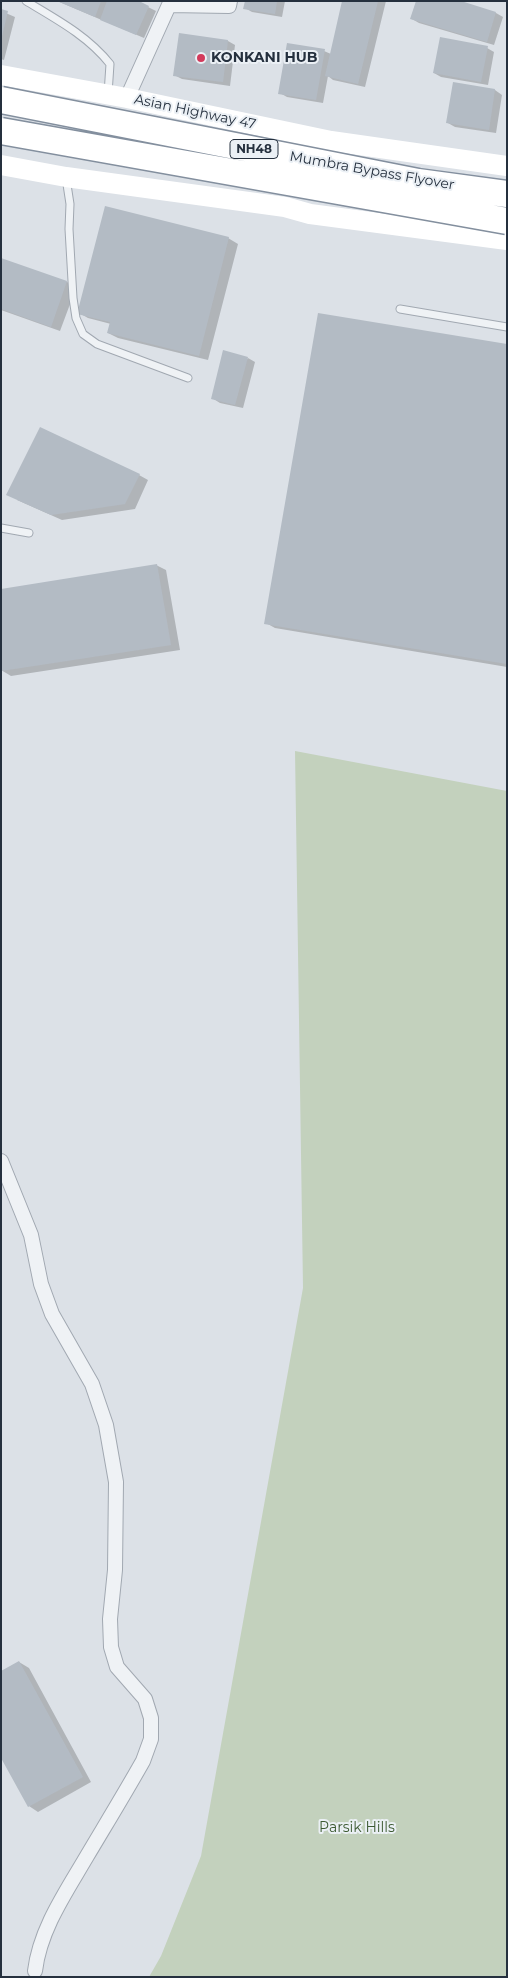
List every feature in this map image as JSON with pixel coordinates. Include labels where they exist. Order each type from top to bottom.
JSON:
[{"type":"highway","name":"Mumbra Bypass Flyover","points":[[1,100],[418,182],[507,194]]},
{"type":"highway","name":"Mumbra Bypass Flyover","points":[[1,131],[501,233]]},
{"type":"main road","name":"Asian Highway 47","points":[[1,75],[117,96],[331,141],[506,164]]},
{"type":"main road","points":[[501,233],[493,218],[506,164]]},
{"type":"main road","points":[[1,165],[66,177],[284,207],[310,214],[501,233]]},
{"type":"street","points":[[117,96],[165,3],[229,6],[230,1]]},
{"type":"street","points":[[1,1161],[31,1235],[42,1284],[52,1314],[92,1384],[106,1425],[116,1482],[115,1570],[110,1619],[111,1647],[117,1667],[145,1700],[152,1718],[150,1739],[144,1761],[63,1896],[48,1926],[37,1956],[35,1971]]},
{"type":"lane","points":[[26,1],[90,42],[105,57],[110,64],[117,96]]},
{"type":"lane","points":[[66,177],[70,204],[69,229],[73,298],[76,318],[83,334],[97,344],[188,378]]},
{"type":"lane","points":[[400,309],[507,326]]},
{"type":"lane","points":[[1,528],[29,533]]},
{"type":"green space","name":"Parsik Hills","points":[[295,751],[507,791],[507,1977],[149,1977],[161,1956],[201,1856],[303,1288]]},
{"type":"building","points":[[57,1],[101,1],[95,17]]},
{"type":"building","points":[[107,1],[139,1],[149,6],[136,35],[100,20]]},
{"type":"building","points":[[245,1],[277,1],[275,14],[243,9]]},
{"type":"building","points":[[342,1],[378,1],[358,84],[325,76]]},
{"type":"building","points":[[416,1],[461,1],[496,12],[487,42],[410,19]]},
{"type":"building","points":[[1,9],[8,11],[2,36],[1,36]]},
{"type":"building","name":"KONKANI HUB","points":[[179,33],[228,40],[223,82],[173,76]]},
{"type":"building","points":[[440,37],[488,46],[481,82],[433,73]]},
{"type":"building","points":[[287,43],[325,49],[316,100],[278,94]]},
{"type":"building","points":[[453,82],[495,89],[489,130],[446,123]]},
{"type":"building","points":[[105,206],[229,237],[199,356],[107,333],[110,322],[77,314]]},
{"type":"building","points":[[1,258],[67,281],[51,327],[1,309]]},
{"type":"building","points":[[318,313],[507,344],[507,664],[264,624]]},
{"type":"building","points":[[223,350],[248,357],[235,405],[211,399]]},
{"type":"building","points":[[40,427],[140,474],[125,504],[51,515],[6,495]]},
{"type":"building","points":[[157,564],[171,645],[1,671],[1,589]]},
{"type":"building","points":[[19,1661],[83,1777],[28,1807],[1,1758],[1,1671]]},
{"type":"place","name":"KONKANI HUB","points":[[201,58]]}]
